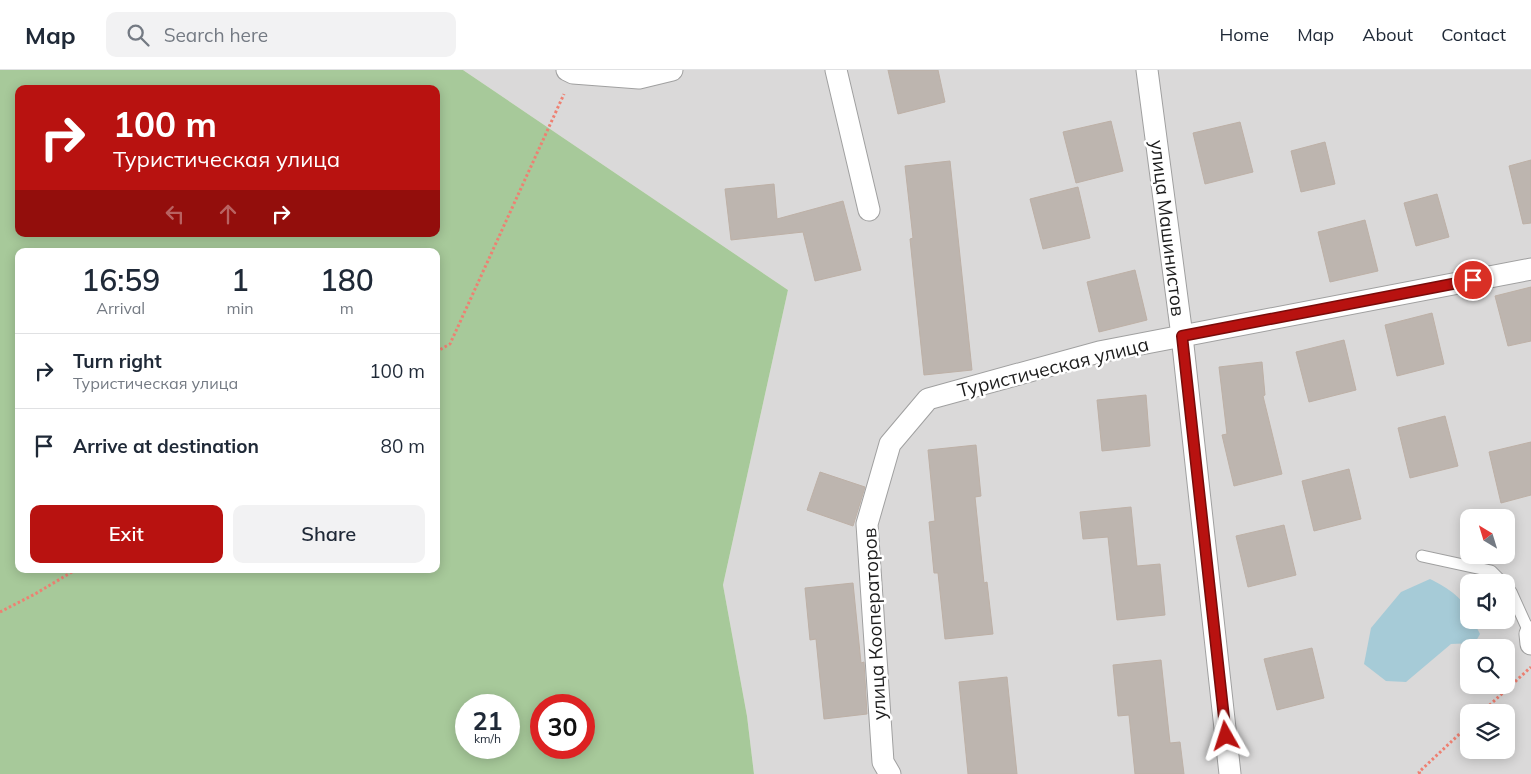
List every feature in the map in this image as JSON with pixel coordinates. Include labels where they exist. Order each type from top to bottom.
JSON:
[{"type":"street","points":[[570,71],[639,78],[672,70]]},
{"type":"street","points":[[836,70],[869,210]]},
{"type":"street","name":"улица Машинистов","points":[[1148,70],[1182,336],[1230,774]]},
{"type":"street","name":"Туристическая улица","points":[[928,399],[1099,352],[1531,269]]},
{"type":"street","name":"улица Кооператоров","points":[[890,774],[883,762],[867,524],[890,444],[928,399]]},
{"type":"lane","points":[[1422,556],[1491,571],[1494,574]]},
{"type":"lane","points":[[1515,601],[1531,637]]},
{"type":"path","points":[[440,350],[450,344],[570,71]]},
{"type":"path","points":[[0,612],[70,573]]},
{"type":"path","points":[[1491,704],[1531,667]]},
{"type":"path","points":[[1420,774],[1419,772],[1460,733]]},
{"type":"shaded area","points":[[463,70],[1531,70],[1531,774],[754,774],[747,716],[723,585],[788,290]]},
{"type":"green space","points":[[0,70],[463,70],[788,290],[723,585],[747,716],[754,774],[0,774]]},
{"type":"water","points":[[1430,579],[1460,599],[1460,629],[1478,629],[1480,634],[1477,639],[1460,639],[1460,644],[1451,644],[1406,682],[1386,681],[1364,664],[1371,628],[1401,592]]},
{"type":"building","points":[[888,70],[938,70],[945,102],[898,114]]},
{"type":"building","points":[[1111,121],[1123,171],[1076,183],[1063,132]]},
{"type":"building","points":[[1240,122],[1253,172],[1205,184],[1193,133]]},
{"type":"building","points":[[1325,142],[1335,184],[1301,192],[1291,151]]},
{"type":"building","points":[[1531,160],[1531,223],[1523,224],[1509,166]]},
{"type":"building","points":[[950,161],[972,370],[924,375],[910,239],[913,238],[905,166]]},
{"type":"building","points":[[774,184],[777,219],[843,201],[861,270],[815,281],[803,232],[731,240],[725,189]]},
{"type":"building","points":[[1078,187],[1090,238],[1043,249],[1030,199]]},
{"type":"building","points":[[1437,194],[1449,237],[1416,246],[1404,203]]},
{"type":"building","points":[[1365,220],[1378,271],[1330,282],[1318,232]]},
{"type":"building","points":[[1135,270],[1147,320],[1099,332],[1087,282]]},
{"type":"building","points":[[1531,287],[1531,341],[1508,346],[1495,296]]},
{"type":"building","points":[[1432,313],[1444,364],[1397,376],[1385,325]]},
{"type":"building","points":[[1344,340],[1356,390],[1309,402],[1296,352]]},
{"type":"building","points":[[1262,362],[1265,395],[1263,396],[1282,474],[1234,486],[1222,435],[1227,434],[1219,367]]},
{"type":"building","points":[[1146,395],[1150,446],[1102,451],[1097,400]]},
{"type":"building","points":[[1445,416],[1458,466],[1410,478],[1398,428]]},
{"type":"building","points":[[1531,442],[1531,495],[1501,503],[1489,452]]},
{"type":"building","points":[[976,445],[981,496],[975,497],[984,583],[987,582],[993,634],[945,639],[938,573],[934,573],[929,522],[935,521],[928,450]]},
{"type":"building","points":[[1349,469],[1361,519],[1314,531],[1302,481]]},
{"type":"building","points":[[820,472],[865,487],[853,526],[807,510]]},
{"type":"building","points":[[1131,507],[1137,566],[1160,564],[1165,615],[1117,620],[1108,537],[1083,539],[1080,512]]},
{"type":"building","points":[[1284,525],[1296,575],[1248,587],[1236,536]]},
{"type":"building","points":[[853,583],[861,663],[864,662],[867,714],[824,719],[816,639],[810,640],[805,588]]},
{"type":"building","points":[[1312,648],[1324,698],[1277,710],[1264,659]]},
{"type":"building","points":[[1161,660],[1170,743],[1180,742],[1184,774],[1135,774],[1129,715],[1118,716],[1113,665]]},
{"type":"building","points":[[1007,677],[1017,774],[968,774],[959,682]]},
{"type":"route","points":[[1226,736],[1182,336],[1473,280]]}]
